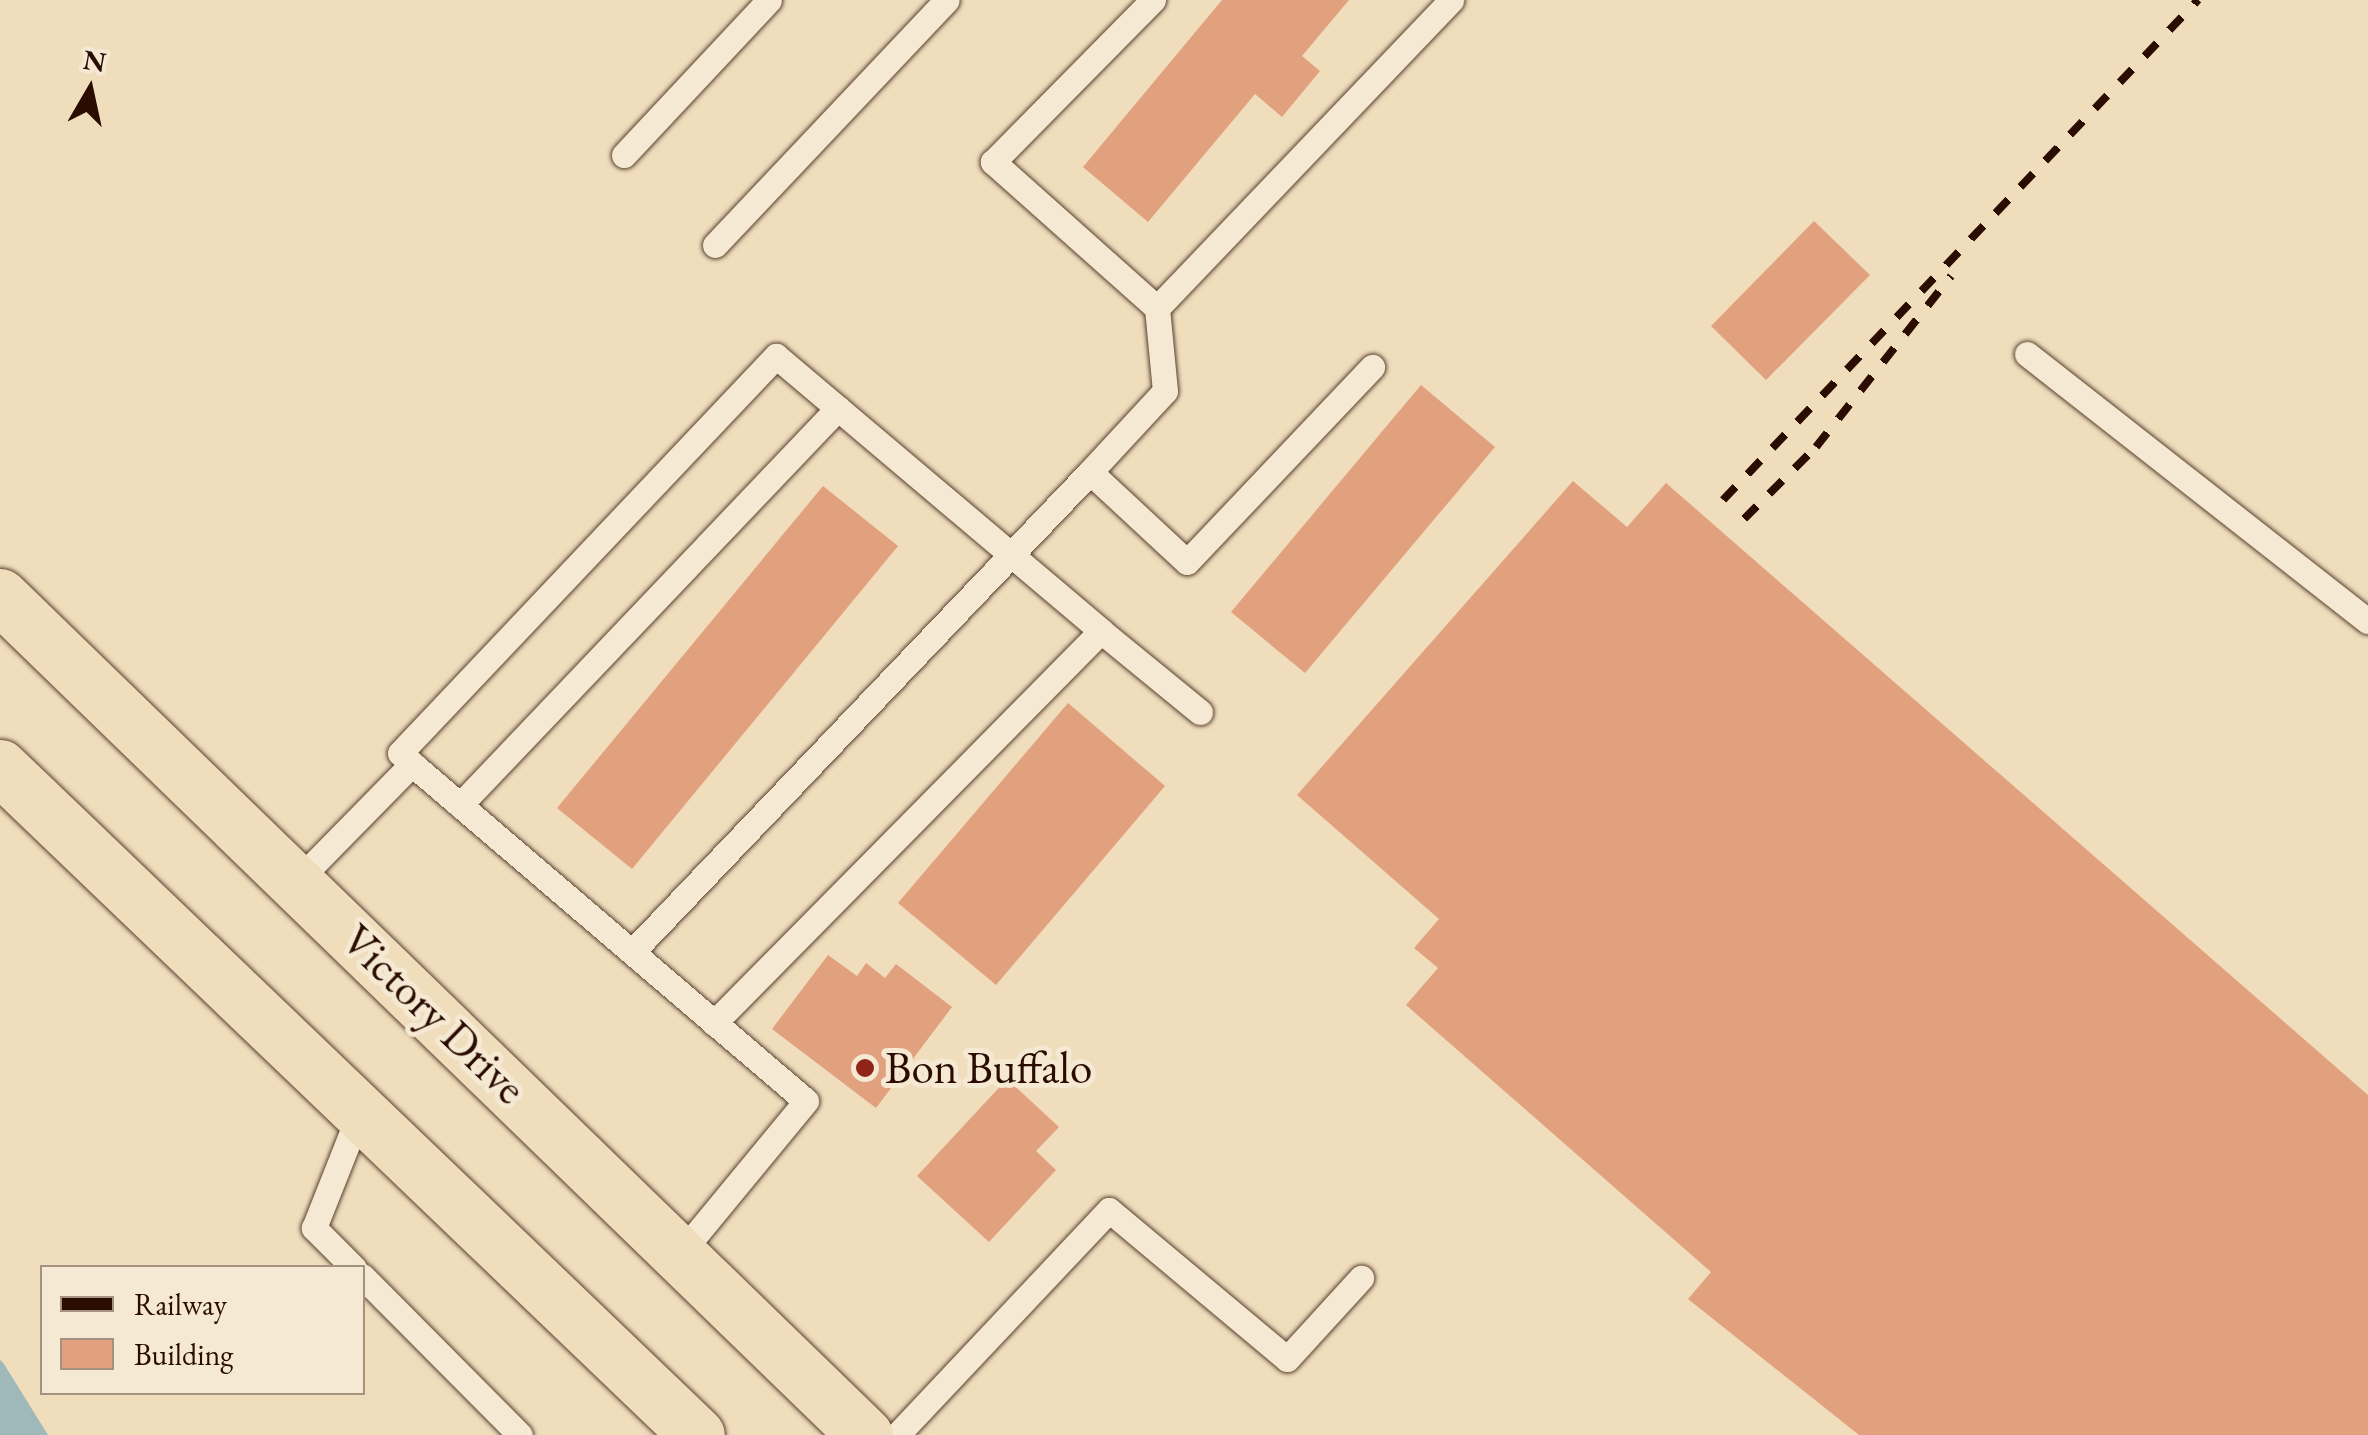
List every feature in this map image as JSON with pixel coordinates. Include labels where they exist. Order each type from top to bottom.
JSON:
[{"type":"highway","name":"Victory Drive","points":[[0,596],[865,1435]]},
{"type":"highway","points":[[0,767],[697,1435]]},
{"type":"lane","points":[[624,155],[769,0]]},
{"type":"lane","points":[[715,244],[947,0]]},
{"type":"lane","points":[[632,952],[1165,392],[1156,308],[993,162],[1154,0]]},
{"type":"lane","points":[[1156,308],[1451,0]]},
{"type":"lane","points":[[2027,354],[2368,621]]},
{"type":"lane","points":[[680,1254],[806,1101],[400,753],[776,356],[1200,712]]},
{"type":"lane","points":[[1090,472],[1187,562],[1372,368]]},
{"type":"lane","points":[[460,805],[838,408]]},
{"type":"lane","points":[[714,1022],[1101,631]]},
{"type":"lane","points":[[297,881],[412,764]]},
{"type":"lane","points":[[351,1265],[314,1228],[360,1112]]},
{"type":"lane","points":[[897,1435],[1110,1210],[1287,1359],[1361,1278]]},
{"type":"lane","points":[[365,1279],[520,1435]]},
{"type":"water","points":[[0,1360],[4,1364],[48,1435],[0,1435]]},
{"type":"building","points":[[1222,0],[1349,0],[1302,56],[1320,71],[1282,117],[1255,94],[1148,222],[1083,167]]},
{"type":"building","points":[[1814,221],[1870,275],[1766,380],[1711,326]]},
{"type":"building","points":[[1421,385],[1495,447],[1305,673],[1231,612]]},
{"type":"building","points":[[1573,481],[1627,527],[1666,483],[2368,1095],[2368,1435],[1859,1435],[1688,1299],[1711,1272],[1406,1005],[1438,968],[1414,948],[1439,919],[1297,795]]},
{"type":"building","points":[[823,486],[898,546],[632,869],[557,808]]},
{"type":"building","points":[[1068,703],[1165,786],[996,985],[898,903]]},
{"type":"building","name":"Bon Buffalo","points":[[828,955],[857,976],[866,963],[885,978],[896,964],[952,1007],[876,1108],[772,1029]]},
{"type":"building","points":[[1007,1079],[1059,1127],[1036,1151],[1056,1170],[989,1242],[917,1176]]},
{"type":"railway","points":[[1723,500],[2198,0]]},
{"type":"railway","points":[[1744,519],[1816,447],[1951,276]]},
{"type":"place","name":"Bon Buffalo","points":[[865,1068]]}]
